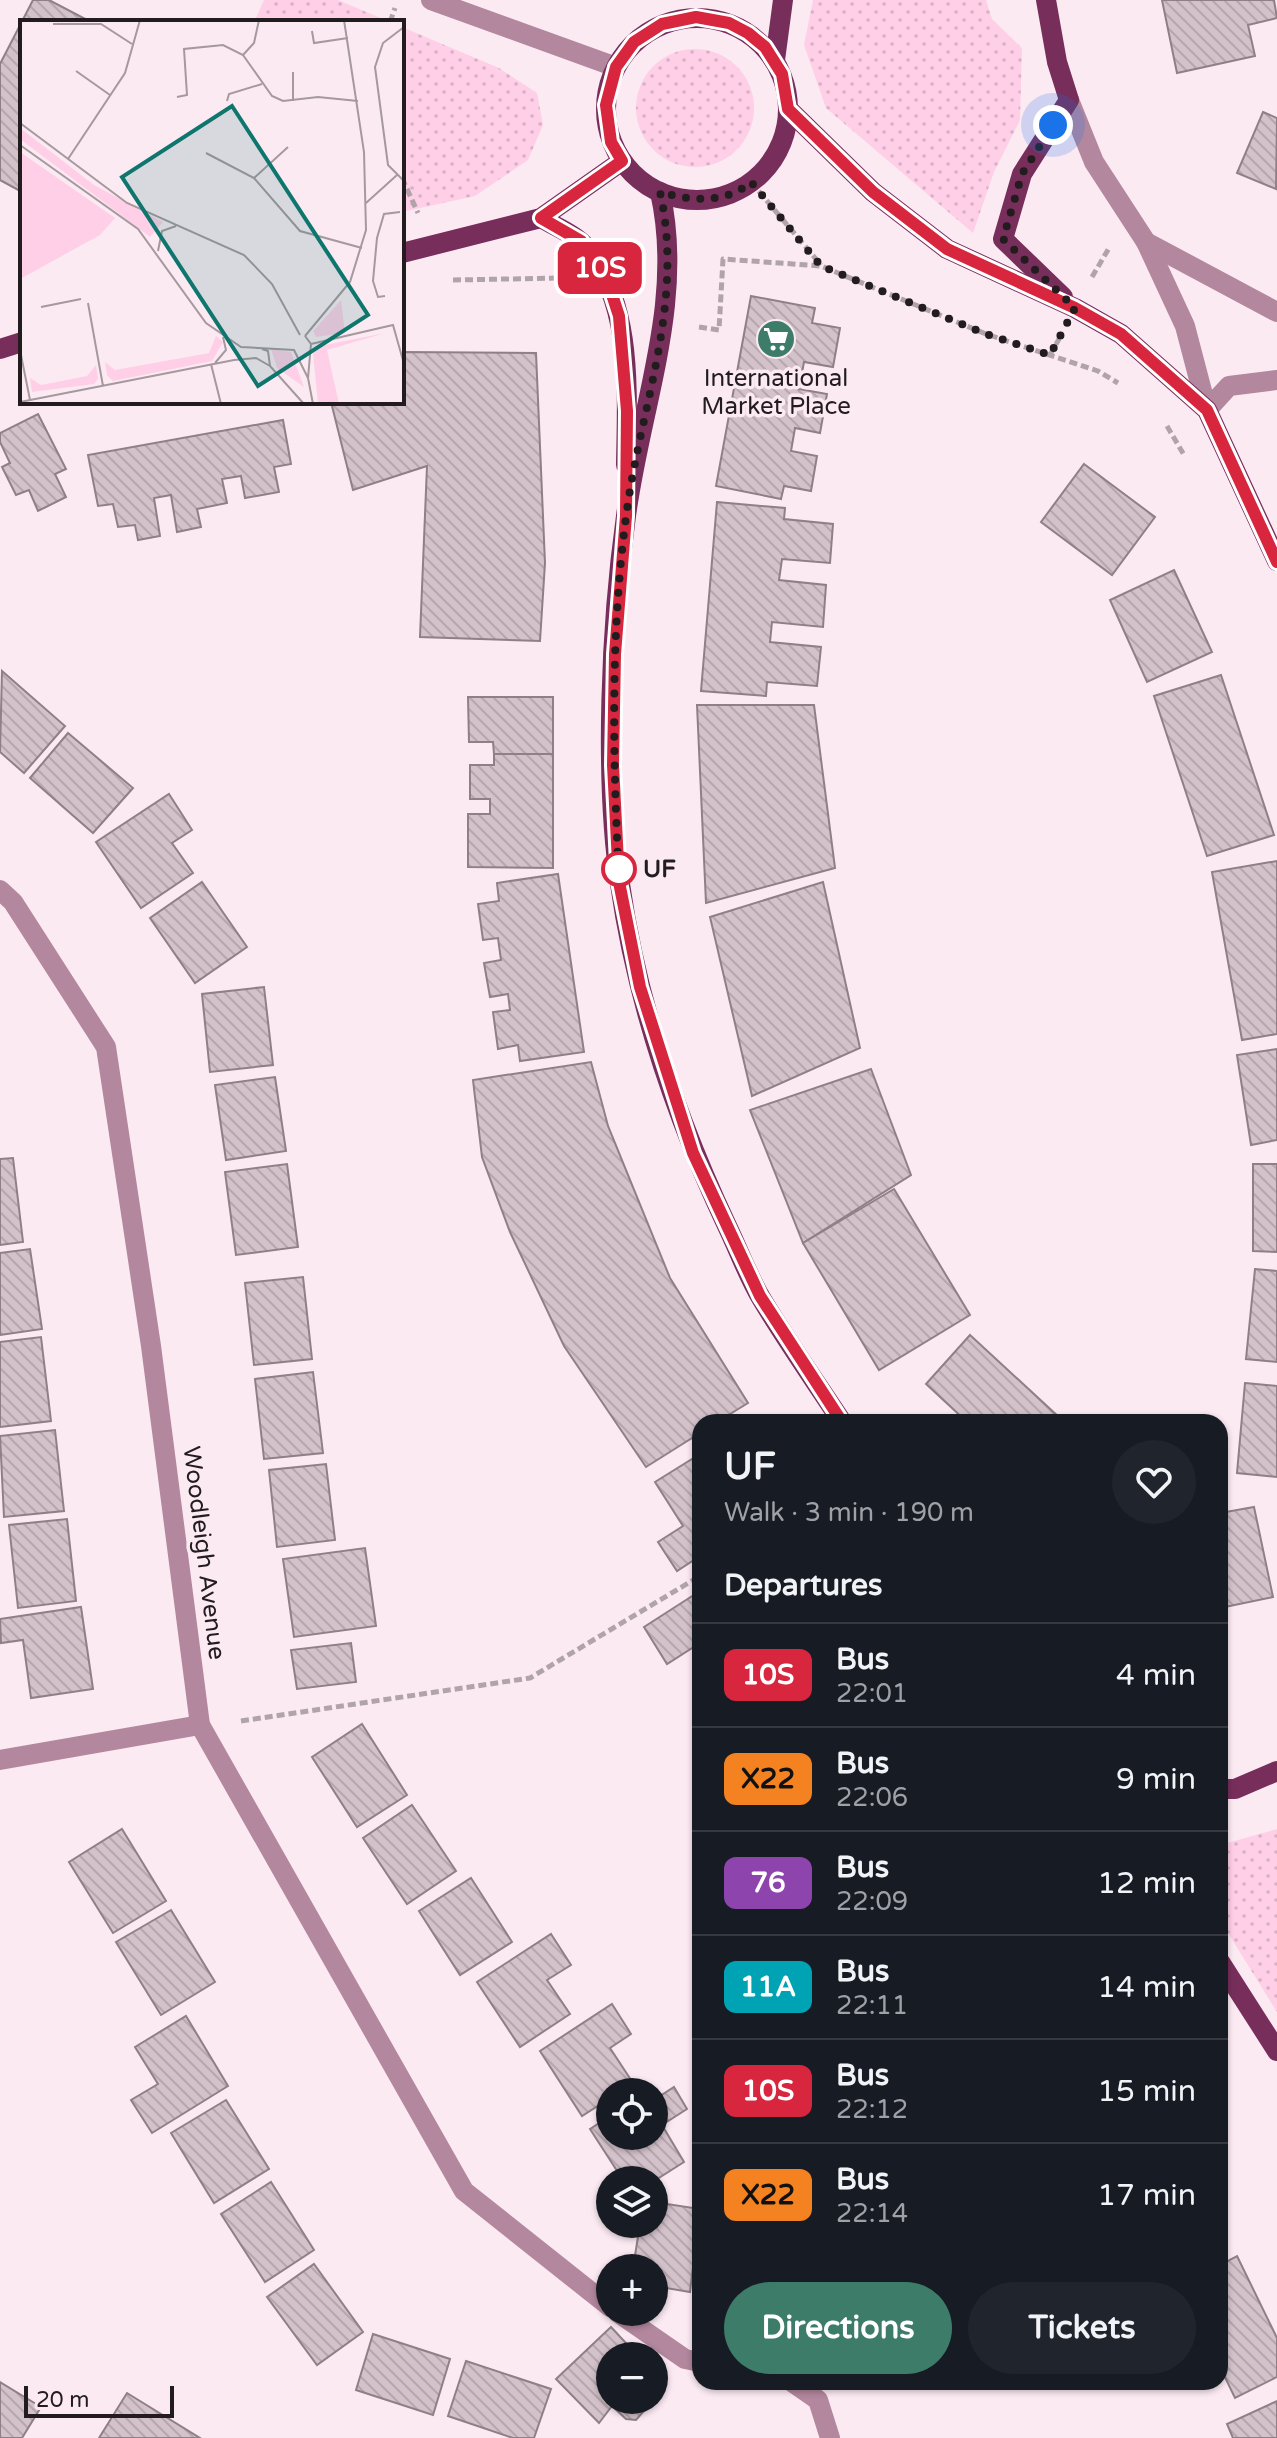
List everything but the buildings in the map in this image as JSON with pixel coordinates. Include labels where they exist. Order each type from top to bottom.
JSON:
[{"type":"main road","points":[[662,24],[696,17],[729,23],[748,33],[775,60],[787,91],[788,109],[780,149],[751,182],[730,195],[703,200],[660,192],[638,179],[611,142],[606,105],[616,67],[634,42],[662,24],[683,0]]},
{"type":"main road","points":[[775,60],[783,0]]},
{"type":"main road","points":[[1046,0],[1057,62],[1069,100],[1022,174],[1003,239],[1075,308]]},
{"type":"main road","points":[[788,109],[873,192],[947,249],[1075,308],[1121,334],[1207,410],[1277,561]]},
{"type":"main road","points":[[404,252],[541,218],[622,161]]},
{"type":"main road","points":[[626,516],[664,322],[670,264],[660,192]]},
{"type":"main road","points":[[541,218],[581,241],[606,276],[619,316],[627,411],[626,516],[615,654],[613,765],[619,882],[640,987],[693,1153],[760,1296],[837,1414]]},
{"type":"main road","points":[[0,349],[20,343]]},
{"type":"main road","points":[[1228,1789],[1235,1789],[1277,1771]]},
{"type":"main road","points":[[1228,1974],[1277,2051]]},
{"type":"street","points":[[431,0],[616,67]]},
{"type":"street","points":[[1069,100],[1094,162],[1146,242],[1185,326],[1207,410]]},
{"type":"street","points":[[1146,242],[1277,312]]},
{"type":"street","points":[[1207,410],[1229,386],[1277,380]]},
{"type":"street","name":"Woodleigh Avenue","points":[[0,890],[13,902],[106,1047],[151,1346],[200,1725],[464,2191],[596,2296]]},
{"type":"street","points":[[0,1760],[200,1725]]},
{"type":"street","points":[[637,2326],[685,2359],[692,2360]]},
{"type":"street","points":[[804,2390],[818,2400],[830,2438]]},
{"type":"path","points":[[751,182],[821,266],[986,334],[1098,371],[1121,385]]},
{"type":"path","points":[[1050,355],[1109,247],[1102,234]]},
{"type":"path","points":[[1164,420],[1187,459]]},
{"type":"path","points":[[200,1725],[271,1719],[530,1678],[692,1581]]},
{"type":"shaded area","points":[[264,0],[338,0],[385,20],[255,20]]},
{"type":"shaded area","points":[[813,0],[986,0],[992,19],[1022,48],[1020,120],[994,172],[973,233],[826,108],[804,45]]},
{"type":"shaded area","points":[[404,28],[499,68],[537,93],[543,125],[528,160],[475,196],[404,212]]},
{"type":"shaded area","points":[[695,49],[718,53],[737,66],[750,85],[754,108],[750,131],[737,150],[718,163],[695,167],[672,163],[653,150],[640,131],[636,108],[640,85],[653,66],[672,53]]},
{"type":"shaded area","points":[[1277,1829],[1277,2012],[1228,1933],[1228,1843]]},
{"type":"bus line","name":"10S","points":[[837,1414],[760,1296],[693,1153],[640,987],[619,882],[613,765],[615,654],[626,516],[627,411],[619,316],[606,276],[581,241],[541,218],[622,161],[611,142],[606,105],[616,67],[634,42],[662,24],[696,17],[713,18],[748,33],[775,60],[787,91],[788,109],[873,192],[947,249],[1075,308],[1121,334],[1207,410],[1277,562]]},
{"type":"place","name":"International Market Place","points":[[776,339]]},
{"type":"place","name":"UF","points":[[619,869]]},
{"type":"route","points":[[619,869],[619,882],[613,765],[615,654],[626,516],[664,322],[670,264],[667,221],[660,192],[681,199],[703,200],[730,195],[751,182],[821,266],[986,334],[1050,355],[1075,308],[1003,239],[1010,205],[1022,174],[1053,125]]}]
